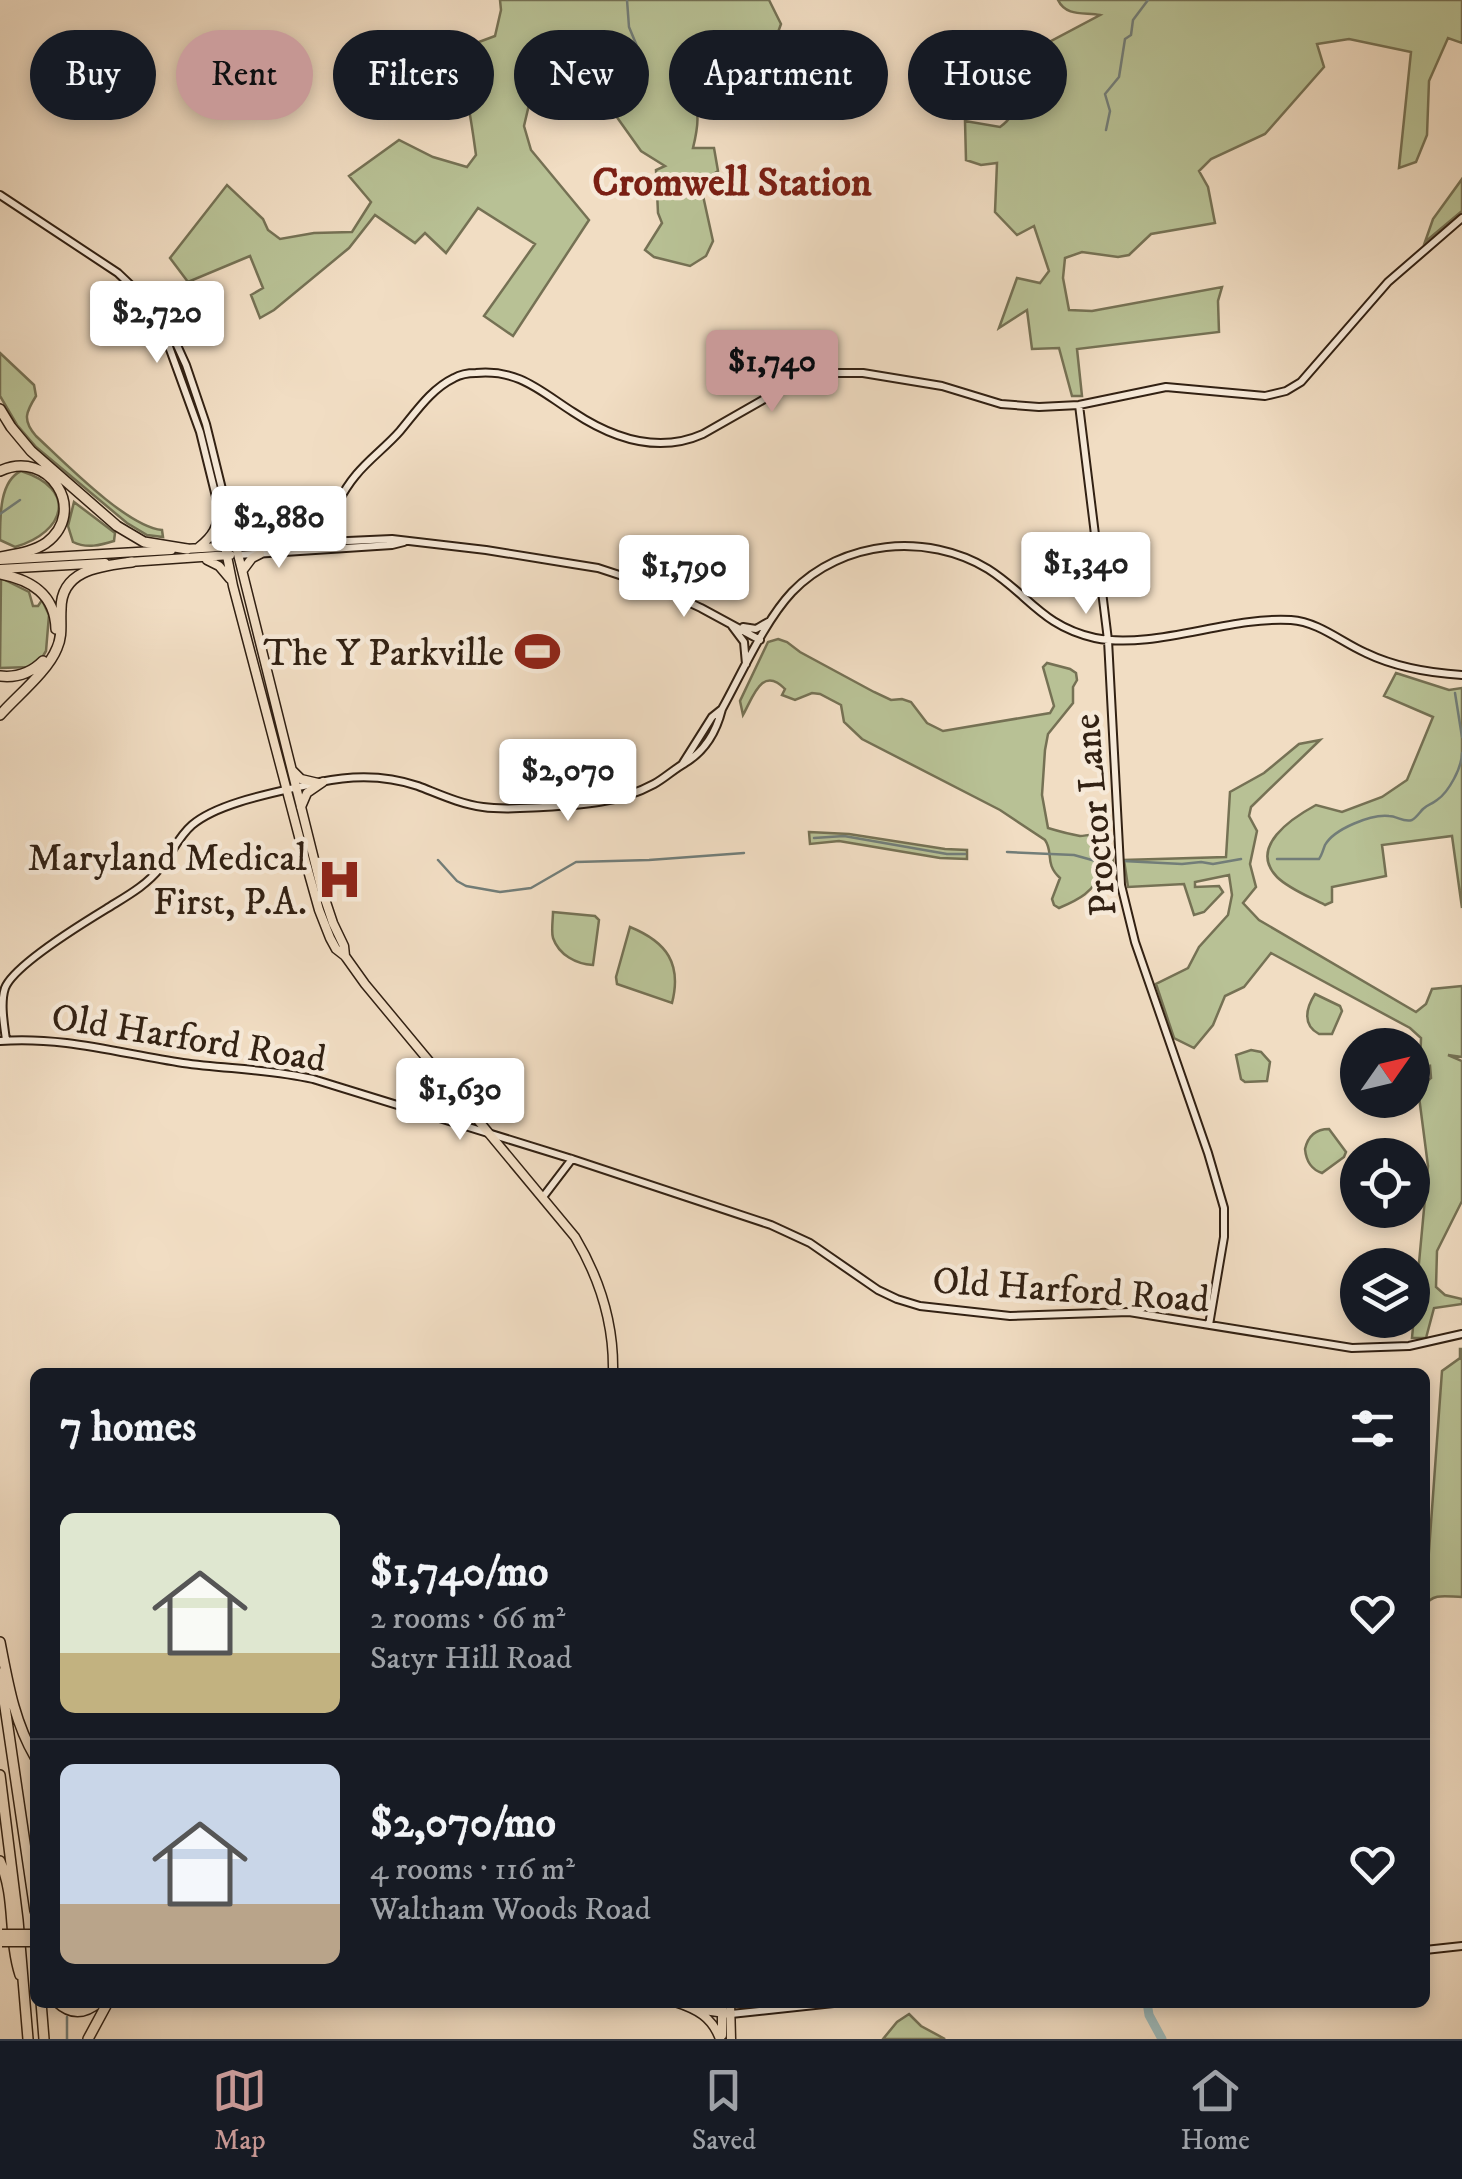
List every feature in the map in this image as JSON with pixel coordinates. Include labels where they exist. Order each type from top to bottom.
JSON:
[{"type":"highway","points":[[0,409],[31,451],[117,526],[144,542],[193,551]]},
{"type":"highway","points":[[0,471],[20,465],[45,472],[58,487],[64,507],[58,530],[48,542],[0,558]]},
{"type":"highway","points":[[0,715],[54,655],[61,637],[62,601],[70,582],[88,570],[132,562]]},
{"type":"highway","points":[[0,572],[42,591],[53,610],[56,627],[50,651],[39,665],[22,675],[0,676]]},
{"type":"highway","points":[[0,1642],[14,1708],[30,1747]]},
{"type":"highway","points":[[0,1672],[30,1877]]},
{"type":"highway","points":[[0,1775],[28,2039]]},
{"type":"highway","points":[[0,1860],[8,1888],[15,1961],[24,1988]]},
{"type":"highway","points":[[41,2008],[44,2039]]},
{"type":"highway","points":[[65,2008],[77,2012],[91,2008]]},
{"type":"highway","points":[[88,2039],[105,2008]]},
{"type":"main road","points":[[0,572],[132,562],[193,551],[216,530],[219,509]]},
{"type":"main road","points":[[0,558],[237,550],[291,769],[292,790],[345,956]]},
{"type":"main road","points":[[193,551],[219,566],[232,586],[292,790],[322,920],[336,949],[575,1237],[608,1310],[614,1368]]},
{"type":"main road","points":[[226,551],[232,586]]},
{"type":"main road","points":[[242,575],[246,563],[260,554]]},
{"type":"main road","points":[[291,769],[301,778],[321,782]]},
{"type":"main road","points":[[300,807],[307,794],[321,782]]},
{"type":"main road","points":[[1,1938],[30,1935]]},
{"type":"main road","points":[[1,1938],[30,1941]]},
{"type":"main road","points":[[694,2008],[726,2014]]},
{"type":"main road","points":[[694,2008],[712,2022],[721,2039]]},
{"type":"main road","points":[[724,2008],[731,2039]]},
{"type":"main road","points":[[721,2039],[728,2008]]},
{"type":"street","points":[[0,196],[118,273],[171,332],[201,408],[237,550]]},
{"type":"street","points":[[318,546],[358,473],[431,395],[462,374],[486,372],[521,378],[610,433],[664,444],[703,434],[789,385],[835,372],[948,387],[1001,404],[1039,407],[1079,405],[1160,387],[1255,396],[1277,394],[1308,376],[1388,282],[1462,218]]},
{"type":"street","points":[[160,320],[200,432],[226,551]]},
{"type":"street","name":"Proctor Lane","points":[[1079,405],[1108,640],[1120,885],[1156,1008],[1224,1208],[1224,1237],[1210,1325]]},
{"type":"street","points":[[237,550],[260,554],[377,538],[598,568],[656,587],[760,640]]},
{"type":"street","points":[[237,550],[318,546]]},
{"type":"street","points":[[3,1040],[2,1004],[8,982],[67,934],[146,883],[185,832],[218,810],[351,777],[390,779],[477,806],[524,808],[591,804],[651,786],[695,758],[707,744],[771,620],[802,582],[854,553],[919,547],[949,552],[1005,582],[1045,617],[1076,633],[1108,640],[1297,620],[1377,658],[1462,676]]},
{"type":"street","points":[[727,622],[752,629],[771,620]]},
{"type":"street","points":[[727,622],[744,642],[746,665]]},
{"type":"street","name":"Old Harford Road","points":[[3,1040],[73,1043],[183,1063],[284,1073],[439,1118],[788,1232],[820,1249],[870,1286],[912,1304],[1021,1316],[1129,1312],[1352,1348],[1408,1346],[1462,1334]]},
{"type":"street","points":[[439,1118],[449,1085]]},
{"type":"street","points":[[543,1197],[572,1159]]},
{"type":"street","points":[[1430,1949],[1462,1946]]},
{"type":"street","points":[[726,2014],[784,2008]]},
{"type":"green space","points":[[500,0],[769,0],[781,24],[779,30],[669,30],[669,120],[697,120],[693,148],[714,148],[718,171],[700,182],[713,241],[706,256],[690,266],[654,257],[645,250],[662,223],[656,170],[665,166],[641,151],[619,120],[649,120],[649,30],[514,30],[514,120],[525,120],[531,150],[589,220],[513,336],[484,316],[535,244],[478,208],[446,253],[425,233],[415,243],[375,215],[349,248],[260,318],[251,295],[263,288],[250,256],[188,282],[170,258],[227,185],[280,239],[352,232],[371,202],[349,176],[399,140],[433,157],[467,167],[476,155],[471,120],[494,120],[494,36]]},
{"type":"green space","points":[[1058,0],[1462,0],[1462,43],[1448,38],[1429,81],[1427,135],[1416,162],[1399,168],[1411,52],[1349,39],[1317,44],[1324,67],[1265,134],[1211,159],[1199,171],[1208,187],[1215,223],[1151,234],[1129,255],[1082,252],[1065,258],[1063,278],[1069,310],[1092,311],[1222,287],[1218,301],[1219,332],[1077,349],[1082,396],[1072,396],[1059,348],[1032,349],[1027,310],[999,328],[1017,278],[1040,283],[1049,271],[1034,226],[1017,235],[995,212],[997,163],[981,165],[966,160],[965,121],[1000,127],[1008,120],[1067,120],[1067,32],[1100,15],[1071,11]]},
{"type":"green space","points":[[1462,179],[1462,211],[1425,242],[1433,219]]},
{"type":"green space","points":[[0,353],[34,385],[36,396],[27,416],[36,436],[114,506],[131,518],[162,530],[163,537],[147,535],[127,523],[36,447],[0,396]]},
{"type":"green space","points":[[21,471],[51,488],[58,499],[58,510],[45,531],[15,547],[0,540],[1,509],[9,482]]},
{"type":"green space","points":[[74,502],[115,533],[114,541],[89,546],[73,542],[68,526]]},
{"type":"green space","points":[[1,578],[29,592],[33,606],[42,600],[49,615],[46,651],[31,667],[0,668]]},
{"type":"green space","points":[[778,639],[874,692],[891,700],[911,702],[927,723],[943,731],[1050,713],[1054,706],[1043,667],[1047,663],[1076,673],[1073,703],[1048,734],[1045,750],[1042,795],[1048,828],[1105,838],[1113,867],[1101,870],[1090,890],[1059,908],[1052,899],[1060,878],[1052,868],[1045,840],[1000,810],[862,739],[844,722],[841,705],[812,693],[795,700],[782,695],[785,689],[770,680],[759,686],[743,715],[740,701],[768,642]]},
{"type":"green space","points":[[1396,673],[1449,690],[1462,688],[1462,908],[1452,836],[1382,845],[1386,876],[1332,887],[1332,902],[1325,905],[1287,885],[1269,866],[1270,844],[1285,826],[1306,811],[1316,805],[1342,812],[1382,797],[1407,780],[1433,717],[1384,696]]},
{"type":"green space","points":[[1320,740],[1251,807],[1249,816],[1257,831],[1250,864],[1256,887],[1243,903],[1259,920],[1416,1012],[1426,1004],[1432,989],[1462,986],[1462,1057],[1448,1055],[1462,1061],[1462,1201],[1437,1251],[1436,1287],[1445,1295],[1462,1299],[1462,1304],[1434,1308],[1430,1323],[1430,1248],[1420,1248],[1422,1228],[1430,1228],[1430,1138],[1424,1138],[1422,1118],[1430,1118],[1430,1028],[1410,1028],[1271,953],[1244,987],[1225,996],[1213,1025],[1194,1048],[1174,1038],[1156,984],[1188,968],[1199,947],[1228,915],[1232,895],[1229,875],[1195,882],[1195,887],[1219,886],[1223,892],[1204,912],[1194,915],[1184,884],[1128,887],[1124,860],[1226,857],[1230,792],[1264,773],[1299,744]]},
{"type":"green space","points":[[809,832],[967,850],[967,859],[839,841],[810,844]]},
{"type":"green space","points":[[553,912],[595,916],[599,920],[593,965],[580,963],[559,949],[552,935]]},
{"type":"green space","points":[[630,927],[654,940],[669,956],[675,977],[672,1003],[617,984]]},
{"type":"green space","points":[[1315,994],[1340,1006],[1342,1011],[1332,1034],[1319,1034],[1310,1026],[1308,1010]]},
{"type":"green space","points":[[1251,1050],[1261,1052],[1270,1062],[1267,1081],[1241,1079],[1236,1055]]},
{"type":"green space","points":[[1329,1129],[1340,1144],[1340,1160],[1322,1173],[1309,1164],[1305,1149],[1308,1140],[1320,1130]]},
{"type":"green space","points":[[1462,1349],[1462,1597],[1437,1597],[1430,1601],[1430,1537],[1442,1371],[1460,1358]]},
{"type":"green space","points":[[909,2014],[921,2026],[945,2039],[883,2039]]},
{"type":"waterway","points":[[627,0],[630,30]]},
{"type":"waterway","points":[[1106,130],[1110,111],[1105,94],[1119,77],[1125,39],[1131,35],[1133,20],[1148,0]]},
{"type":"waterway","points":[[0,514],[20,500]]},
{"type":"waterway","points":[[1455,693],[1462,737]]},
{"type":"waterway","points":[[1277,859],[1319,859],[1330,839],[1363,820],[1381,816],[1412,820],[1446,791],[1462,753]]},
{"type":"waterway","points":[[814,838],[844,836],[965,854]]},
{"type":"waterway","points":[[1007,852],[1074,855],[1110,865]]},
{"type":"waterway","points":[[438,860],[466,886],[500,892],[531,888],[576,862],[744,853]]},
{"type":"waterway","points":[[1123,861],[1213,864],[1241,859]]},
{"type":"waterway","points":[[1148,2008],[1162,2039]]},
{"type":"waterway","points":[[67,2017],[67,2039]]},
{"type":"place","name":"The Y Parkville","points":[[537,652]]},
{"type":"place","name":"Maryland Medical First, P.A.","points":[[340,879]]},
{"type":"district","name":"Cromwell Station","points":[[732,181]]}]
